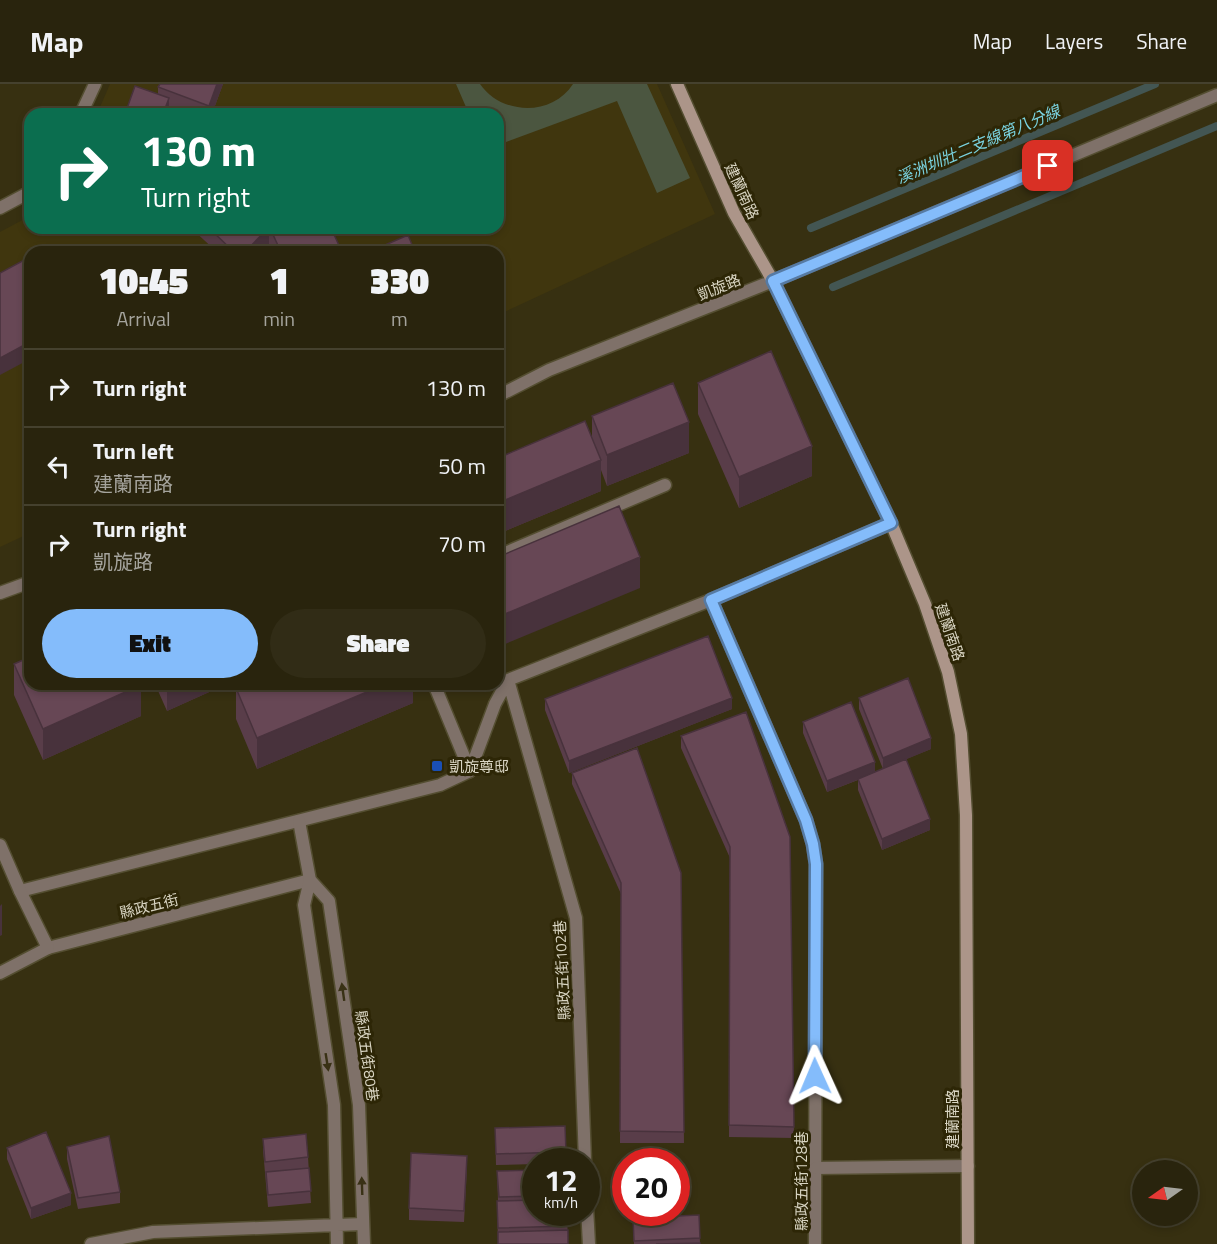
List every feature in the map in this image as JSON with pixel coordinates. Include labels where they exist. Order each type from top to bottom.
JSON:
[{"type":"street","points":[[84,108],[95,84]]},
{"type":"street","name":"建蘭南路","points":[[677,84],[734,213],[773,281],[891,523],[925,604],[948,672],[961,734],[966,814],[968,1244]]},
{"type":"street","name":"凱旋路","points":[[504,393],[549,370],[773,281],[1217,95]]},
{"type":"street","points":[[0,208],[24,195]]},
{"type":"street","points":[[504,553],[665,485]]},
{"type":"street","points":[[504,687],[508,680],[711,600],[891,523]]},
{"type":"street","points":[[0,593],[24,584]]},
{"type":"street","name":"縣政五街128巷","points":[[711,600],[806,820],[813,844],[816,864],[815,1244]]},
{"type":"street","name":"縣政五街102巷","points":[[508,680],[576,918],[585,1148]]},
{"type":"street","points":[[436,690],[470,771]]},
{"type":"street","points":[[20,891],[440,785],[470,771],[495,704],[503,690]]},
{"type":"street","name":"縣政五街80巷","points":[[298,821],[310,880],[304,905],[334,1105],[338,1244]]},
{"type":"street","points":[[0,845],[48,948]]},
{"type":"street","name":"縣政五街80巷","points":[[310,880],[329,901],[331,912],[359,1105],[363,1244]]},
{"type":"street","name":"縣政五街","points":[[0,973],[48,948],[310,880]]},
{"type":"street","points":[[816,1168],[968,1166]]},
{"type":"street","points":[[91,1244],[119,1241],[153,1232],[363,1224]]},
{"type":"street","points":[[588,1226],[589,1244]]},
{"type":"shaded area","points":[[110,84],[657,84],[715,214],[504,312],[504,246],[24,246],[24,536],[0,547],[0,232],[24,219],[24,234],[504,234],[504,108],[100,108]]},
{"type":"green space","points":[[456,84],[480,84],[500,102],[526,108],[540,107],[553,102],[564,95],[573,84],[647,84],[690,178],[657,193],[617,101],[504,143],[504,108],[466,108]]},
{"type":"building","points":[[160,84],[217,84],[209,106],[158,87]]},
{"type":"building","points":[[135,86],[169,98],[165,108],[127,108]]},
{"type":"building","points":[[215,234],[262,234],[251,246],[228,246]]},
{"type":"building","points":[[273,234],[334,234],[339,246],[278,246]]},
{"type":"building","points":[[408,235],[413,246],[383,246]]},
{"type":"building","points":[[24,260],[24,345],[0,358],[0,273]]},
{"type":"building","points":[[771,351],[812,446],[739,477],[698,383]]},
{"type":"building","points":[[673,383],[689,422],[607,455],[592,416]]},
{"type":"building","points":[[585,421],[601,460],[504,500],[504,455]]},
{"type":"building","points":[[619,506],[640,557],[504,614],[504,554]]},
{"type":"building","points":[[708,636],[732,698],[569,761],[545,699]]},
{"type":"building","points":[[24,660],[24,686],[14,664]]},
{"type":"building","points":[[908,678],[931,738],[883,758],[859,698]]},
{"type":"building","points":[[26,690],[130,690],[43,729]]},
{"type":"building","points":[[237,690],[372,690],[257,738]]},
{"type":"building","points":[[851,702],[875,762],[827,781],[803,722]]},
{"type":"building","points":[[746,712],[790,837],[794,1127],[729,1125],[730,847],[681,736]]},
{"type":"building","points":[[637,748],[681,873],[684,1132],[620,1131],[621,883],[572,773]]},
{"type":"building","points":[[906,759],[930,819],[882,839],[858,779]]},
{"type":"building","points":[[565,1126],[566,1148],[522,1148],[522,1153],[496,1154],[495,1128]]},
{"type":"building","points":[[46,1132],[71,1193],[31,1208],[7,1148]]},
{"type":"building","points":[[306,1134],[308,1157],[265,1162],[263,1139]]},
{"type":"building","points":[[109,1136],[120,1192],[78,1198],[67,1147]]},
{"type":"building","points":[[411,1153],[467,1156],[464,1211],[409,1208]]},
{"type":"building","points":[[309,1168],[311,1191],[268,1195],[266,1172]]},
{"type":"building","points":[[522,1170],[522,1196],[499,1197],[497,1171]]},
{"type":"building","points":[[522,1200],[522,1226],[568,1226],[498,1228],[497,1201]]},
{"type":"building","points":[[690,1215],[699,1215],[700,1238],[634,1241],[633,1226],[690,1226]]},
{"type":"building","points":[[568,1230],[568,1244],[498,1244],[498,1232]]},
{"type":"waterway","name":"溪洲圳壯二支線第八分線","points":[[811,228],[1155,84]]},
{"type":"waterway","points":[[833,287],[1217,126]]},
{"type":"place","name":"凱旋尊邸","points":[[437,766]]},
{"type":"route","points":[[815,1076],[816,864],[813,844],[806,820],[711,600],[891,523],[773,281],[1048,166]]}]
